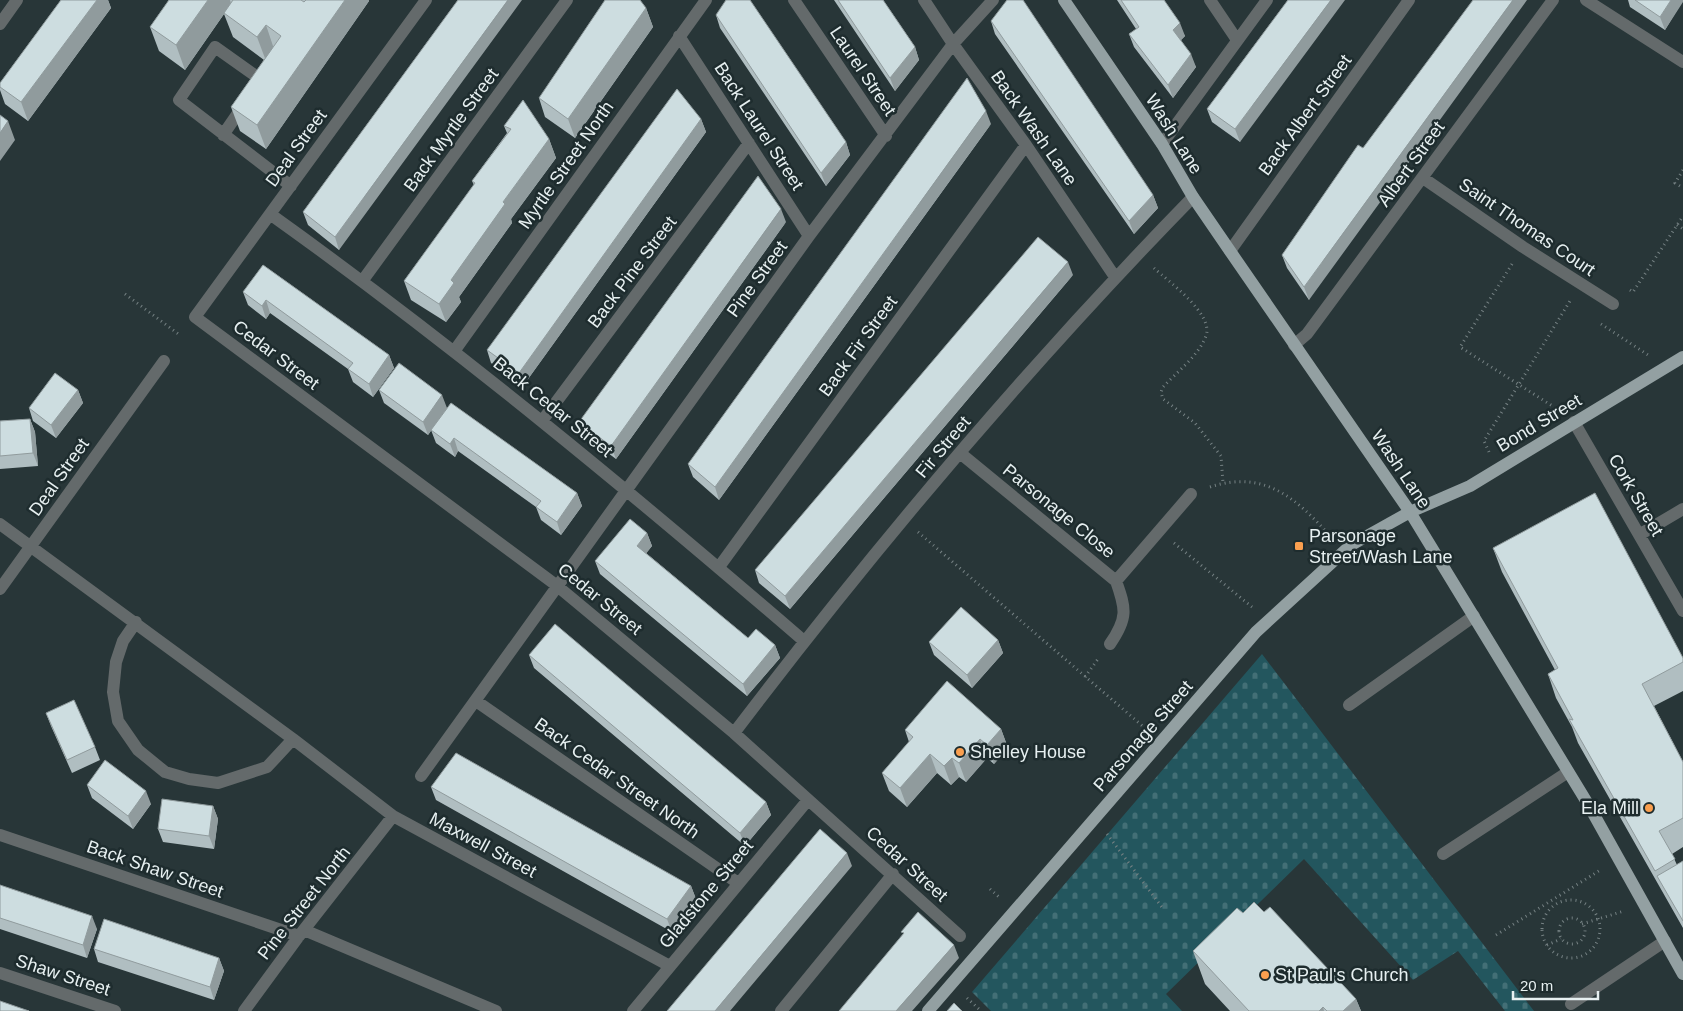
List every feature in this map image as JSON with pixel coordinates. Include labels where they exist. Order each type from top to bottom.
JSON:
[{"type":"main road","name":"Wash Lane","points":[[1064,0],[1162,144],[1193,197],[1410,512],[1568,772],[1683,974]]},
{"type":"main road","name":"Bond Street","points":[[1410,512],[1470,486],[1683,357]]},
{"type":"main road","name":"Parsonage Street","points":[[928,1011],[1160,742],[1267,622],[1351,545],[1410,512]]},
{"type":"street","points":[[0,24],[17,0]]},
{"type":"street","name":"Deal Street","points":[[195,317],[426,0]]},
{"type":"street","name":"Back Myrtle Street","points":[[363,280],[567,0]]},
{"type":"street","name":"Myrtle Street North","points":[[455,350],[706,0]]},
{"type":"street","name":"Laurel Street","points":[[794,0],[886,136]]},
{"type":"street","name":"Back Wash Lane","points":[[924,0],[953,44],[1026,145],[1115,277]]},
{"type":"street","name":"Pine Street","points":[[556,585],[809,236],[886,136],[953,44],[993,0]]},
{"type":"street","points":[[1210,0],[1237,40]]},
{"type":"street","points":[[1162,144],[1267,0]]},
{"type":"street","name":"Back Albert Street","points":[[1230,251],[1409,0]]},
{"type":"street","name":"Albert Street","points":[[1294,345],[1307,334],[1553,0]]},
{"type":"street","points":[[1586,0],[1683,62]]},
{"type":"street","name":"Back Laurel Street","points":[[679,36],[809,236]]},
{"type":"street","points":[[223,135],[260,79],[215,47],[179,100],[223,135],[291,186]]},
{"type":"street","name":"Back Pine Street","points":[[542,421],[749,143]]},
{"type":"street","name":"Back Fir Street","points":[[719,567],[1026,145]]},
{"type":"street","name":"Saint Thomas Court","points":[[1423,178],[1523,247],[1611,303]]},
{"type":"street","name":"Fir Street","points":[[734,733],[804,641],[960,453],[1115,277],[1193,197]]},
{"type":"street","name":"Back Cedar Street","points":[[270,214],[363,280],[455,350],[627,488],[804,641]]},
{"type":"street","name":"Cedar Street","points":[[195,317],[556,585],[734,733],[960,936]]},
{"type":"street","name":"Deal Street","points":[[0,589],[164,361]]},
{"type":"street","name":"Cork Street","points":[[1570,425],[1639,535],[1683,611]]},
{"type":"street","name":"Parsonage Close","points":[[960,453],[1116,581],[1191,494]]},
{"type":"street","points":[[1639,535],[1683,509]]},
{"type":"street","name":"Maxwell Street","points":[[0,524],[136,622],[393,816],[668,965]]},
{"type":"street","points":[[1110,644],[1118,632],[1126,606],[1116,581]]},
{"type":"street","points":[[421,776],[476,701],[556,585]]},
{"type":"street","points":[[1349,705],[1474,616]]},
{"type":"street","points":[[136,622],[123,641],[116,662],[113,692],[118,721],[138,750],[165,772],[189,779],[218,783],[267,767],[293,739]]},
{"type":"street","name":"Back Cedar Street North","points":[[476,701],[738,883]]},
{"type":"street","points":[[1443,854],[1568,772]]},
{"type":"street","name":"Gladstone Street","points":[[633,1011],[668,965],[808,800]]},
{"type":"street","name":"Pine Street North","points":[[244,1011],[301,933],[393,816]]},
{"type":"street","name":"Back Shaw Street","points":[[0,834],[301,933],[496,1011]]},
{"type":"street","points":[[781,1011],[892,874]]},
{"type":"street","points":[[1571,1004],[1665,942]]},
{"type":"street","name":"Shaw Street","points":[[0,973],[115,1011]]},
{"type":"path","points":[[1683,170],[1675,183],[1683,188]]},
{"type":"path","points":[[1663,370],[1643,350],[1600,323],[1620,284],[1633,292],[1683,216]]},
{"type":"path","points":[[1677,225],[1683,229]]},
{"type":"path","points":[[1523,247],[1460,346],[1554,407],[1570,425]]},
{"type":"path","points":[[1138,253],[1201,312],[1208,323],[1207,334],[1202,344],[1164,386],[1161,392],[1163,399],[1195,424],[1222,456],[1223,483]]},
{"type":"path","points":[[1497,468],[1484,441],[1581,284]]},
{"type":"path","points":[[125,294],[181,336]]},
{"type":"path","points":[[164,361],[195,317]]},
{"type":"path","points":[[1191,494],[1223,483],[1260,482],[1280,491],[1310,513],[1344,551]]},
{"type":"path","points":[[904,520],[1160,742]]},
{"type":"path","points":[[1159,530],[1242,598],[1267,622]]},
{"type":"path","points":[[1095,818],[1164,910]]},
{"type":"path","points":[[1496,935],[1618,859]]},
{"type":"path","points":[[1580,901],[1595,912],[1601,930],[1599,940],[1586,955],[1566,958],[1557,955],[1547,945],[1542,931],[1543,922],[1553,906],[1561,902],[1580,901]]},
{"type":"path","points":[[1582,924],[1584,932],[1578,943],[1569,944],[1561,939],[1559,928],[1564,921],[1572,918],[1582,924],[1599,920],[1643,903]]},
{"type":"path","points":[[1547,945],[1561,939]]},
{"type":"green space","points":[[1262,654],[1534,1011],[1505,1011],[1458,951],[1413,980],[1304,859],[1166,994],[1182,1011],[991,1011],[972,992]]},
{"type":"building","points":[[61,0],[97,0],[21,102],[0,87],[0,83]]},
{"type":"building","points":[[169,0],[208,0],[176,45],[150,27]]},
{"type":"building","points":[[233,0],[301,0],[304,2],[306,0],[345,0],[257,125],[231,107],[281,36],[266,25],[257,37],[224,13]]},
{"type":"building","points":[[458,0],[508,0],[335,237],[303,212]]},
{"type":"building","points":[[605,0],[640,0],[646,8],[568,119],[539,98]]},
{"type":"building","points":[[726,0],[750,0],[846,142],[821,173],[716,15]]},
{"type":"building","points":[[838,0],[883,0],[915,47],[890,78]]},
{"type":"building","points":[[1007,0],[1023,0],[1153,195],[1129,221],[991,21]]},
{"type":"building","points":[[1121,0],[1164,0],[1180,23],[1173,30],[1191,54],[1168,85],[1129,34],[1139,27]]},
{"type":"building","points":[[1288,0],[1331,0],[1235,129],[1207,109]]},
{"type":"building","points":[[1473,0],[1513,0],[1304,287],[1282,255],[1358,145],[1363,148]]},
{"type":"building","points":[[1635,0],[1671,0],[1660,17]]},
{"type":"building","points":[[967,78],[986,111],[715,487],[688,464]]},
{"type":"building","points":[[677,89],[701,119],[519,373],[487,350]]},
{"type":"building","points":[[523,100],[549,139],[503,202],[505,204],[451,280],[454,283],[439,304],[404,281],[475,183],[472,181],[511,129],[504,126]]},
{"type":"building","points":[[0,115],[8,121],[0,133]]},
{"type":"building","points":[[758,176],[781,209],[611,446],[579,422]]},
{"type":"building","points":[[1038,237],[1068,262],[785,596],[755,570]]},
{"type":"building","points":[[263,265],[389,355],[369,384],[348,369],[353,363],[266,300],[262,306],[243,292]]},
{"type":"building","points":[[399,363],[442,395],[423,422],[379,390]]},
{"type":"building","points":[[55,373],[78,390],[51,425],[29,408]]},
{"type":"building","points":[[451,403],[577,493],[557,522],[536,507],[541,501],[454,438],[450,444],[431,430]]},
{"type":"building","points":[[30,419],[33,453],[0,456],[0,421]]},
{"type":"building","points":[[1595,493],[1683,658],[1683,662],[1642,684],[1683,762],[1683,818],[1659,831],[1675,859],[1655,871],[1569,719],[1573,720],[1548,674],[1558,668],[1493,548]]},
{"type":"building","points":[[630,519],[647,533],[637,546],[748,638],[756,629],[775,645],[743,684],[595,561]]},
{"type":"building","points":[[961,607],[998,640],[967,675],[929,642]]},
{"type":"building","points":[[555,624],[766,802],[740,833],[529,655]]},
{"type":"building","points":[[947,681],[1001,729],[987,745],[980,739],[959,763],[952,758],[944,766],[930,754],[900,788],[882,773],[913,737],[905,730]]},
{"type":"building","points":[[74,700],[95,747],[67,760],[46,713]]},
{"type":"building","points":[[456,753],[691,886],[667,919],[431,787]]},
{"type":"building","points":[[105,760],[146,791],[128,816],[87,785]]},
{"type":"building","points":[[162,799],[213,806],[209,836],[158,829]]},
{"type":"building","points":[[820,829],[847,853],[715,1011],[667,1011]]},
{"type":"building","points":[[1683,861],[1683,921],[1657,876]]},
{"type":"building","points":[[0,885],[92,916],[83,945],[0,918]]},
{"type":"building","points":[[1254,902],[1264,912],[1270,907],[1356,999],[1343,1011],[1327,1011],[1323,1007],[1319,1011],[1249,1011],[1193,951],[1237,908],[1243,913]]},
{"type":"building","points":[[918,912],[954,945],[896,1011],[839,1011],[904,933],[901,932]]},
{"type":"building","points":[[104,919],[219,958],[210,987],[94,949]]},
{"type":"building","points":[[0,1001],[29,1011],[0,1011]]},
{"type":"building","points":[[954,1003],[962,1011],[947,1011]]},
{"type":"place","name":"Parsonage Street/Wash Lane","points":[[1299,546]]},
{"type":"place","name":"Shelley House","points":[[960,752]]},
{"type":"place","name":"Ela Mill","points":[[1649,808]]},
{"type":"place","name":"St Paul's Church","points":[[1265,975]]}]
